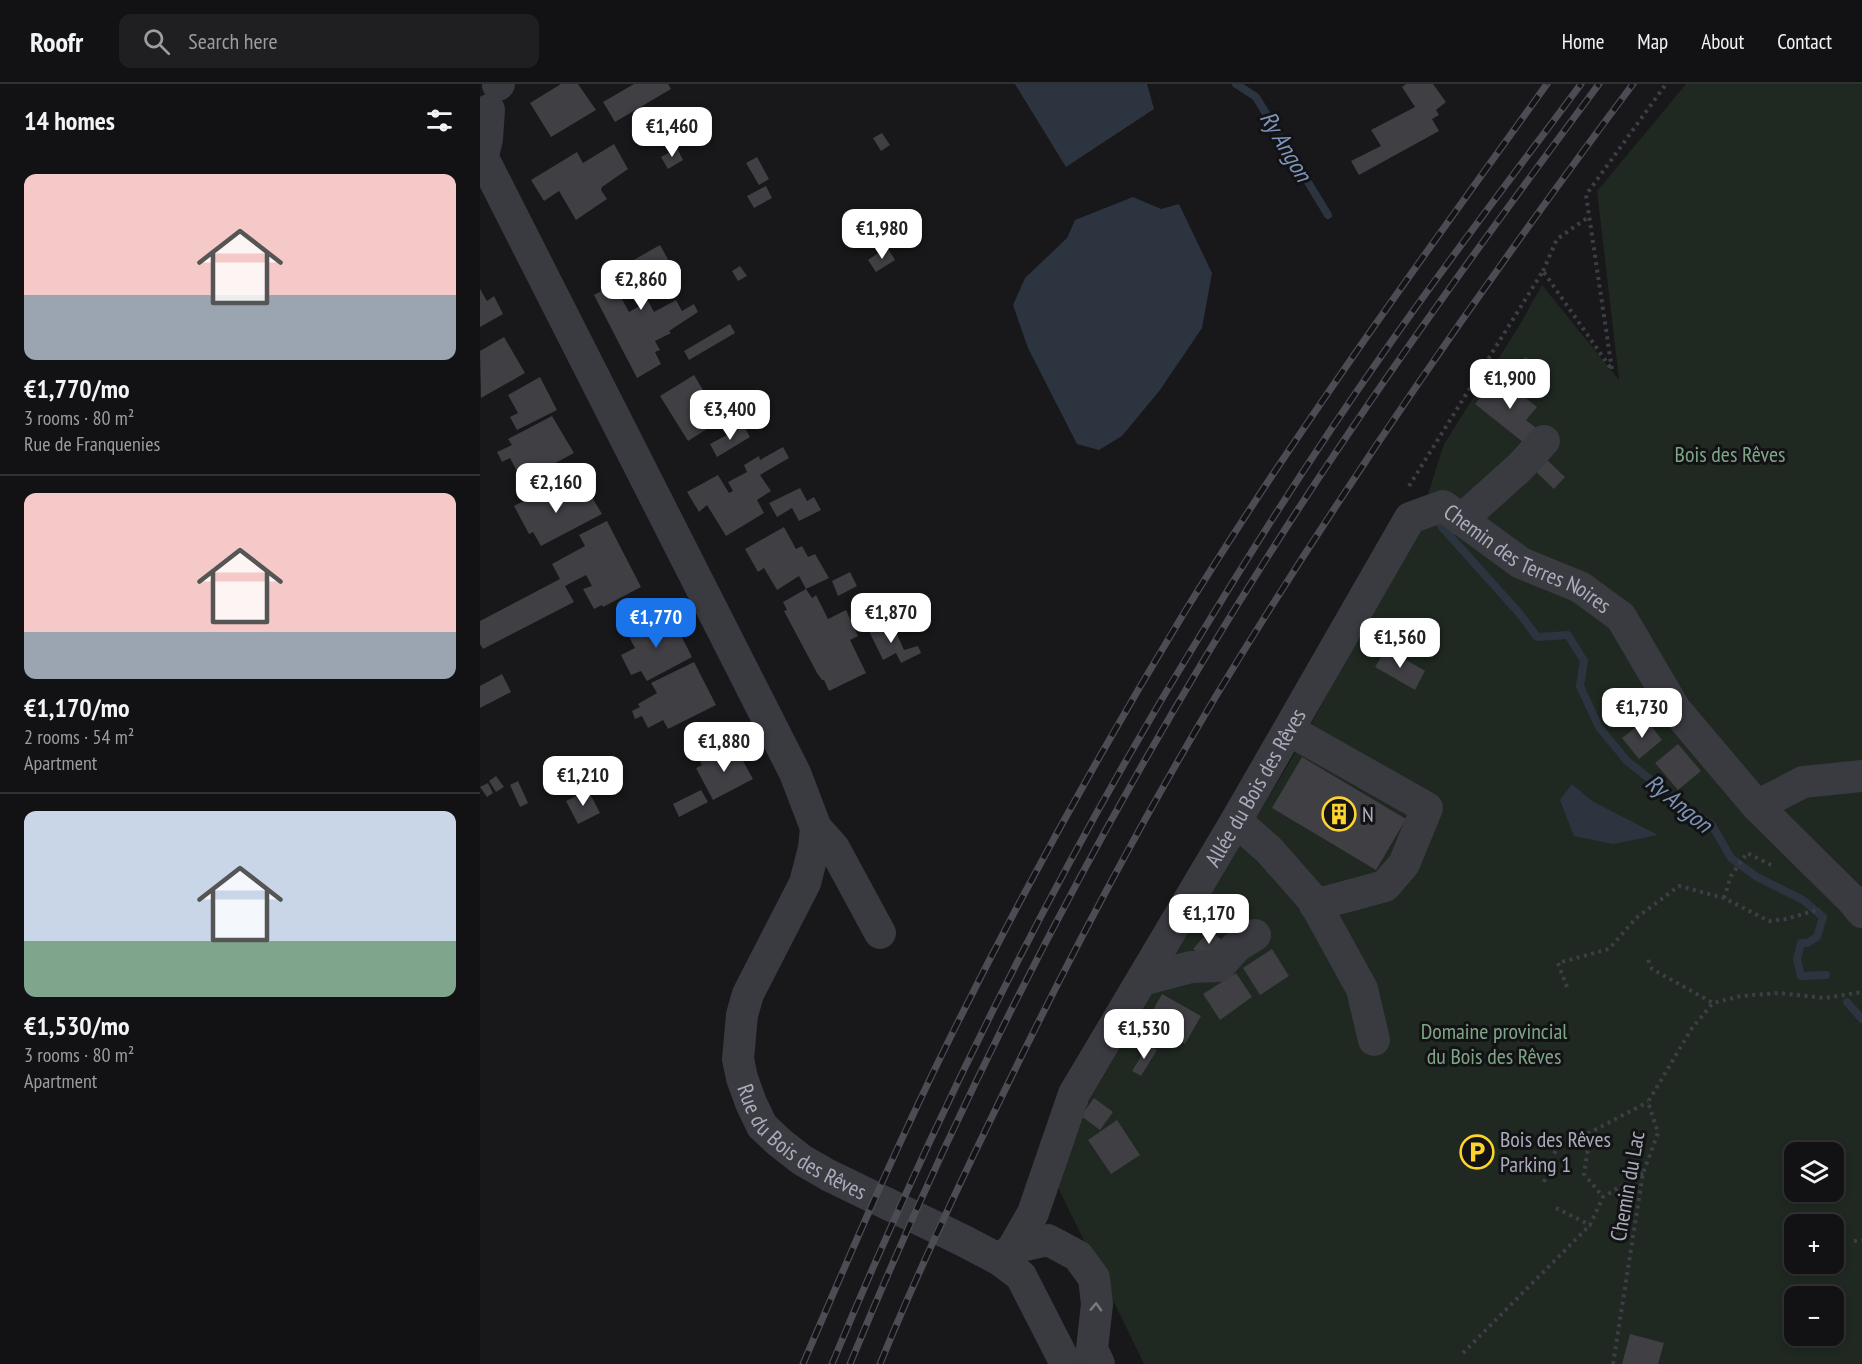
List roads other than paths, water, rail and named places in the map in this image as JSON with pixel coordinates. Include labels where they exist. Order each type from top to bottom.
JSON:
[{"type":"street","points":[[493,96],[487,139],[482,154],[795,773],[816,828],[834,848],[880,933]]},
{"type":"street","points":[[1461,520],[1519,468],[1544,441]]},
{"type":"street","name":"Chemin des Terres Noires","points":[[1410,518],[1443,507],[1521,563],[1580,587],[1621,617],[1675,708],[1757,806],[1862,912]]},
{"type":"street","name":"Allée du Bois des Rêves","points":[[1006,1254],[1034,1213],[1074,1094],[1236,821],[1410,518]]},
{"type":"street","points":[[1288,730],[1426,808],[1404,864],[1384,885],[1315,905]]},
{"type":"street","points":[[1757,806],[1803,782],[1862,776]]},
{"type":"street","points":[[1236,821],[1269,850],[1315,905],[1362,988],[1374,1040]]},
{"type":"street","name":"Rue du Bois des Rêves","points":[[816,828],[814,848],[805,883],[748,994],[741,1015],[738,1059],[751,1103],[762,1126],[779,1143],[802,1160],[964,1241],[1006,1254],[1021,1276],[1066,1364]]},
{"type":"street","points":[[1142,980],[1191,967],[1219,966],[1236,947],[1255,935]]},
{"type":"street","points":[[1006,1254],[1048,1240],[1077,1256],[1094,1278],[1097,1304],[1092,1349],[1099,1364]]},
{"type":"water","points":[[1015,84],[1147,84],[1154,109],[1066,167]]},
{"type":"water","points":[[1133,197],[1161,209],[1179,204],[1212,273],[1202,328],[1160,390],[1122,436],[1099,450],[1077,444],[1028,348],[1013,305],[1025,278],[1067,238],[1075,220]]},
{"type":"water","points":[[1572,784],[1592,801],[1658,835],[1613,844],[1574,836],[1560,800]]},
{"type":"waterway","name":"Ry Angon","points":[[1236,84],[1256,97],[1328,215]]},
{"type":"waterway","name":"Ry Angon","points":[[1441,526],[1520,614],[1537,637],[1568,635],[1584,661],[1580,686],[1599,727],[1627,761],[1712,825],[1731,858],[1757,877],[1803,900],[1823,917],[1817,937],[1807,943],[1801,943],[1797,959],[1801,976],[1826,975]]},
{"type":"waterway","name":"Ry Angon","points":[[1847,1002],[1862,1019]]},
{"type":"railway","points":[[803,1364],[918,1103],[1040,864],[1125,713],[1184,613],[1270,478],[1453,214],[1547,84]]},
{"type":"railway","points":[[832,1364],[871,1271],[955,1088],[1046,907],[1143,731],[1240,571],[1333,426],[1431,286],[1581,84]]},
{"type":"railway","points":[[850,1364],[897,1253],[999,1035],[1054,927],[1170,716],[1297,511],[1370,402],[1483,242],[1599,84]]},
{"type":"railway","points":[[880,1364],[946,1214],[1041,1016],[1126,854],[1185,748],[1314,539],[1365,462],[1523,233],[1633,84]]},
{"type":"place","name":"N","points":[[1339,814]]},
{"type":"place","name":"Bois des Rêves Parking 1","points":[[1477,1152]]},
{"type":"park label","name":"Bois des Rêves","points":[[1730,454]]},
{"type":"park label","name":"Domaine provincial du Bois des Rêves","points":[[1494,1044]]}]
